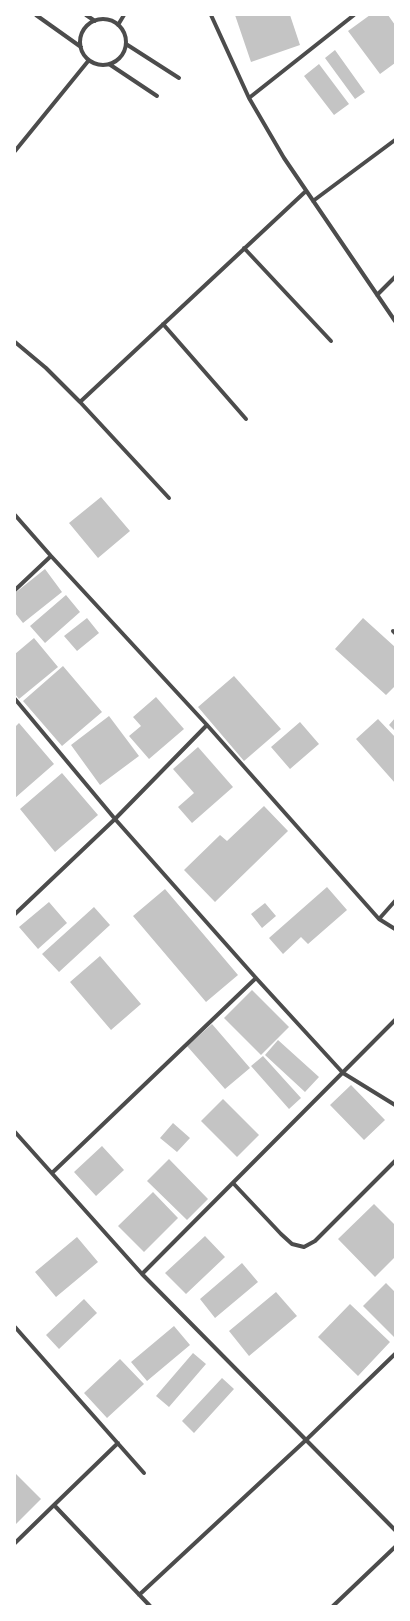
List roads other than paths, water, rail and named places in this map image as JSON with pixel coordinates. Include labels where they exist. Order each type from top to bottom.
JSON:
[{"type":"street","points":[[36,15],[81,47]]},
{"type":"street","points":[[86,15],[95,21]]},
{"type":"street","points":[[118,25],[124,15]]},
{"type":"street","points":[[211,15],[250,98],[284,158],[395,321]]},
{"type":"street","points":[[250,98],[354,15]]},
{"type":"street","points":[[103,19],[111,21],[123,30],[126,44],[121,57],[109,64],[102,65],[89,60],[81,47],[83,31],[88,25],[95,21],[103,19]]},
{"type":"street","points":[[126,44],[179,78]]},
{"type":"street","points":[[15,151],[89,60]]},
{"type":"street","points":[[109,64],[157,96]]},
{"type":"street","points":[[313,201],[395,140]]},
{"type":"street","points":[[80,402],[306,191]]},
{"type":"street","points":[[244,248],[331,341]]},
{"type":"street","points":[[377,295],[395,277]]},
{"type":"street","points":[[163,324],[246,419]]},
{"type":"street","points":[[15,342],[46,368],[80,402],[169,498]]},
{"type":"street","points":[[15,515],[207,726],[379,920],[395,929]]},
{"type":"street","points":[[15,590],[51,556]]},
{"type":"street","points":[[15,699],[115,819],[256,978],[343,1072],[395,1105]]},
{"type":"street","points":[[15,914],[115,819],[207,726]]},
{"type":"street","points":[[379,920],[395,901]]},
{"type":"street","points":[[52,1173],[256,978]]},
{"type":"street","points":[[142,1274],[395,1020]]},
{"type":"street","points":[[15,1132],[142,1274],[395,1530]]},
{"type":"street","points":[[232,1183],[292,1244],[304,1247],[315,1241],[395,1162]]},
{"type":"street","points":[[15,1327],[144,1473]]},
{"type":"street","points":[[139,1595],[306,1440],[395,1354]]},
{"type":"street","points":[[15,1543],[118,1443]]},
{"type":"street","points":[[54,1505],[150,1606]]},
{"type":"street","points":[[333,1606],[395,1547]]}]
